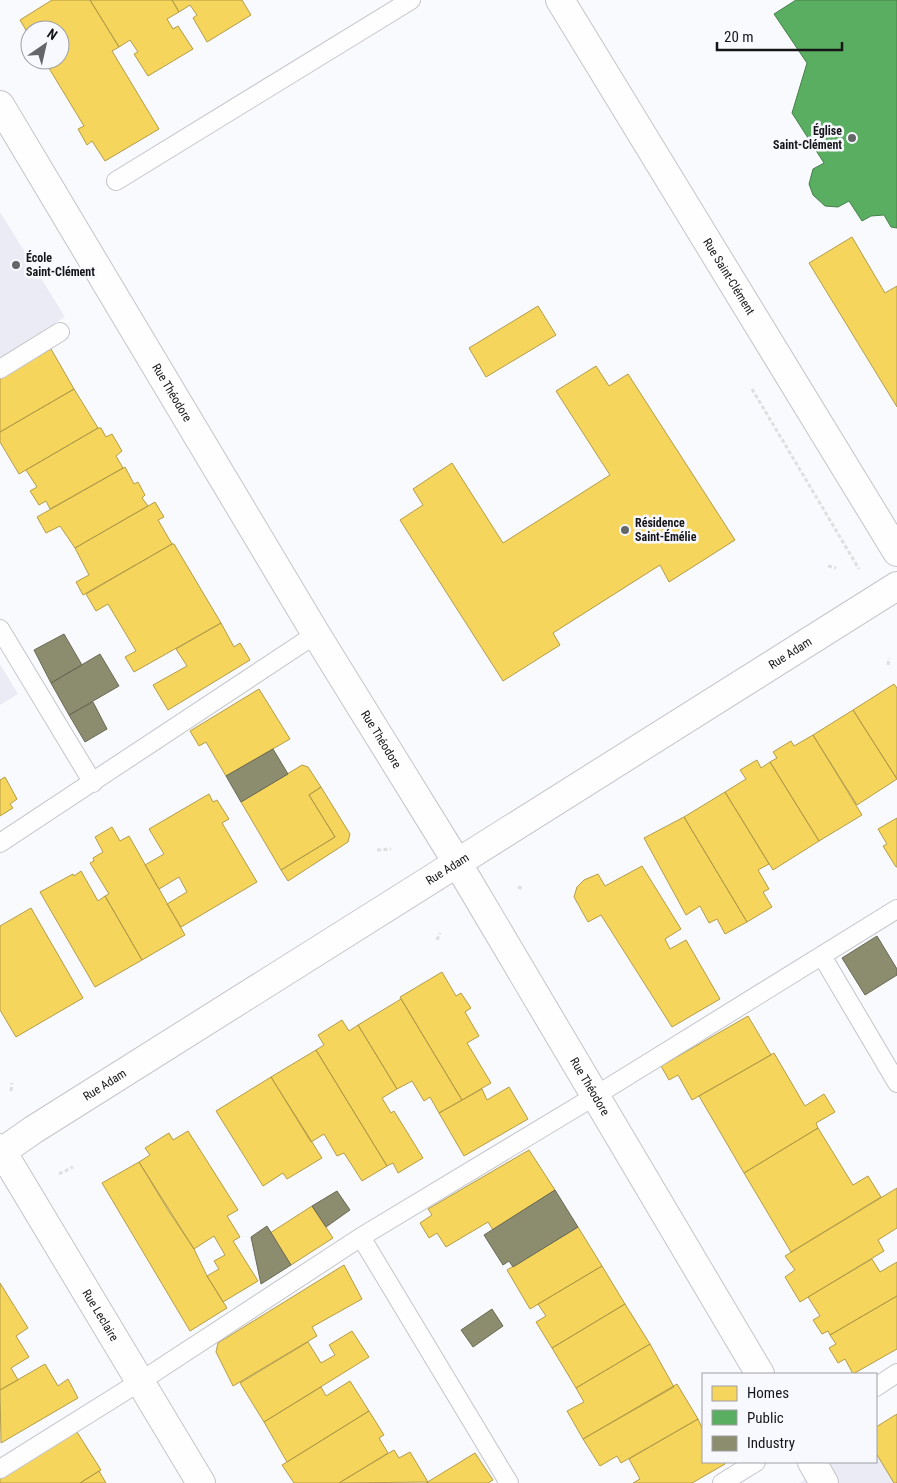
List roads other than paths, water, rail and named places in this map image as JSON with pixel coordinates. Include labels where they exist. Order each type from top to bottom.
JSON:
[{"type":"street","name":"Rue Saint-Clément","points":[[560,0],[897,552]]},
{"type":"street","name":"Rue Théodore","points":[[0,106],[316,634],[458,864],[759,1373]]},
{"type":"street","name":"Rue Adam","points":[[1,1151],[897,586]]},
{"type":"street","name":"Rue Leclaire","points":[[1,1151],[201,1483]]},
{"type":"street","points":[[813,1463],[824,1483]]},
{"type":"lane","points":[[116,182],[411,0]]},
{"type":"lane","points":[[0,369],[60,332]]},
{"type":"lane","points":[[0,628],[92,782]]},
{"type":"lane","points":[[0,843],[316,634]]},
{"type":"lane","points":[[0,1469],[140,1382],[361,1237],[595,1096],[897,909]]},
{"type":"lane","points":[[822,956],[897,1082]]},
{"type":"lane","points":[[361,1237],[509,1483]]},
{"type":"lane","points":[[877,1386],[897,1373]]},
{"type":"lane","points":[[722,1483],[754,1463]]},
{"type":"place","name":"Église Saint-Clément","points":[[852,138]]},
{"type":"place","name":"École Saint-Clément","points":[[16,265]]},
{"type":"place","name":"Résidence Saint-Émélie","points":[[625,530]]}]
